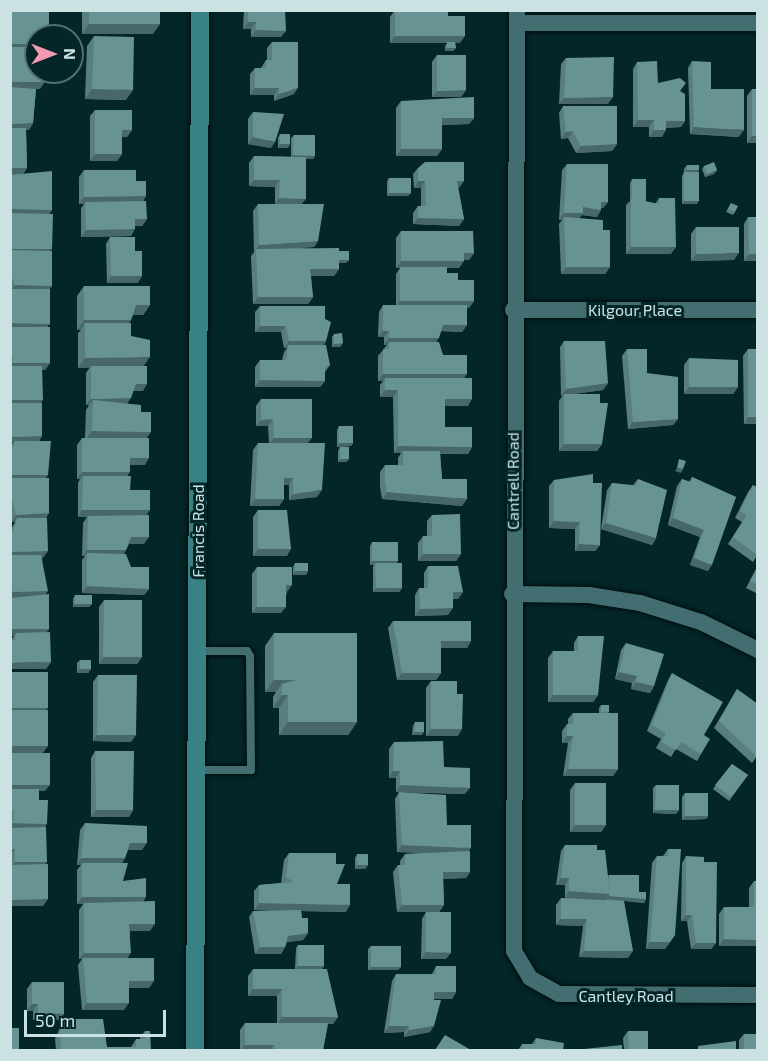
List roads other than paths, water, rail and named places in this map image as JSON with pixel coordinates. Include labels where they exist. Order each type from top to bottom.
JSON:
[{"type":"street","name":"Francis Road","points":[[195,1050],[200,10]]},
{"type":"street","points":[[517,17],[758,23]]},
{"type":"street","name":"Cantrell Road","points":[[514,951],[512,594],[517,17]]},
{"type":"street","name":"Kilgour Place","points":[[513,310],[758,310]]},
{"type":"street","points":[[512,594],[589,595],[640,603],[701,622],[758,650]]},
{"type":"street","name":"Cantley Road","points":[[514,951],[530,978],[559,994],[758,995]]},
{"type":"lane","points":[[196,770],[251,770],[250,656],[247,651],[197,651]]}]
